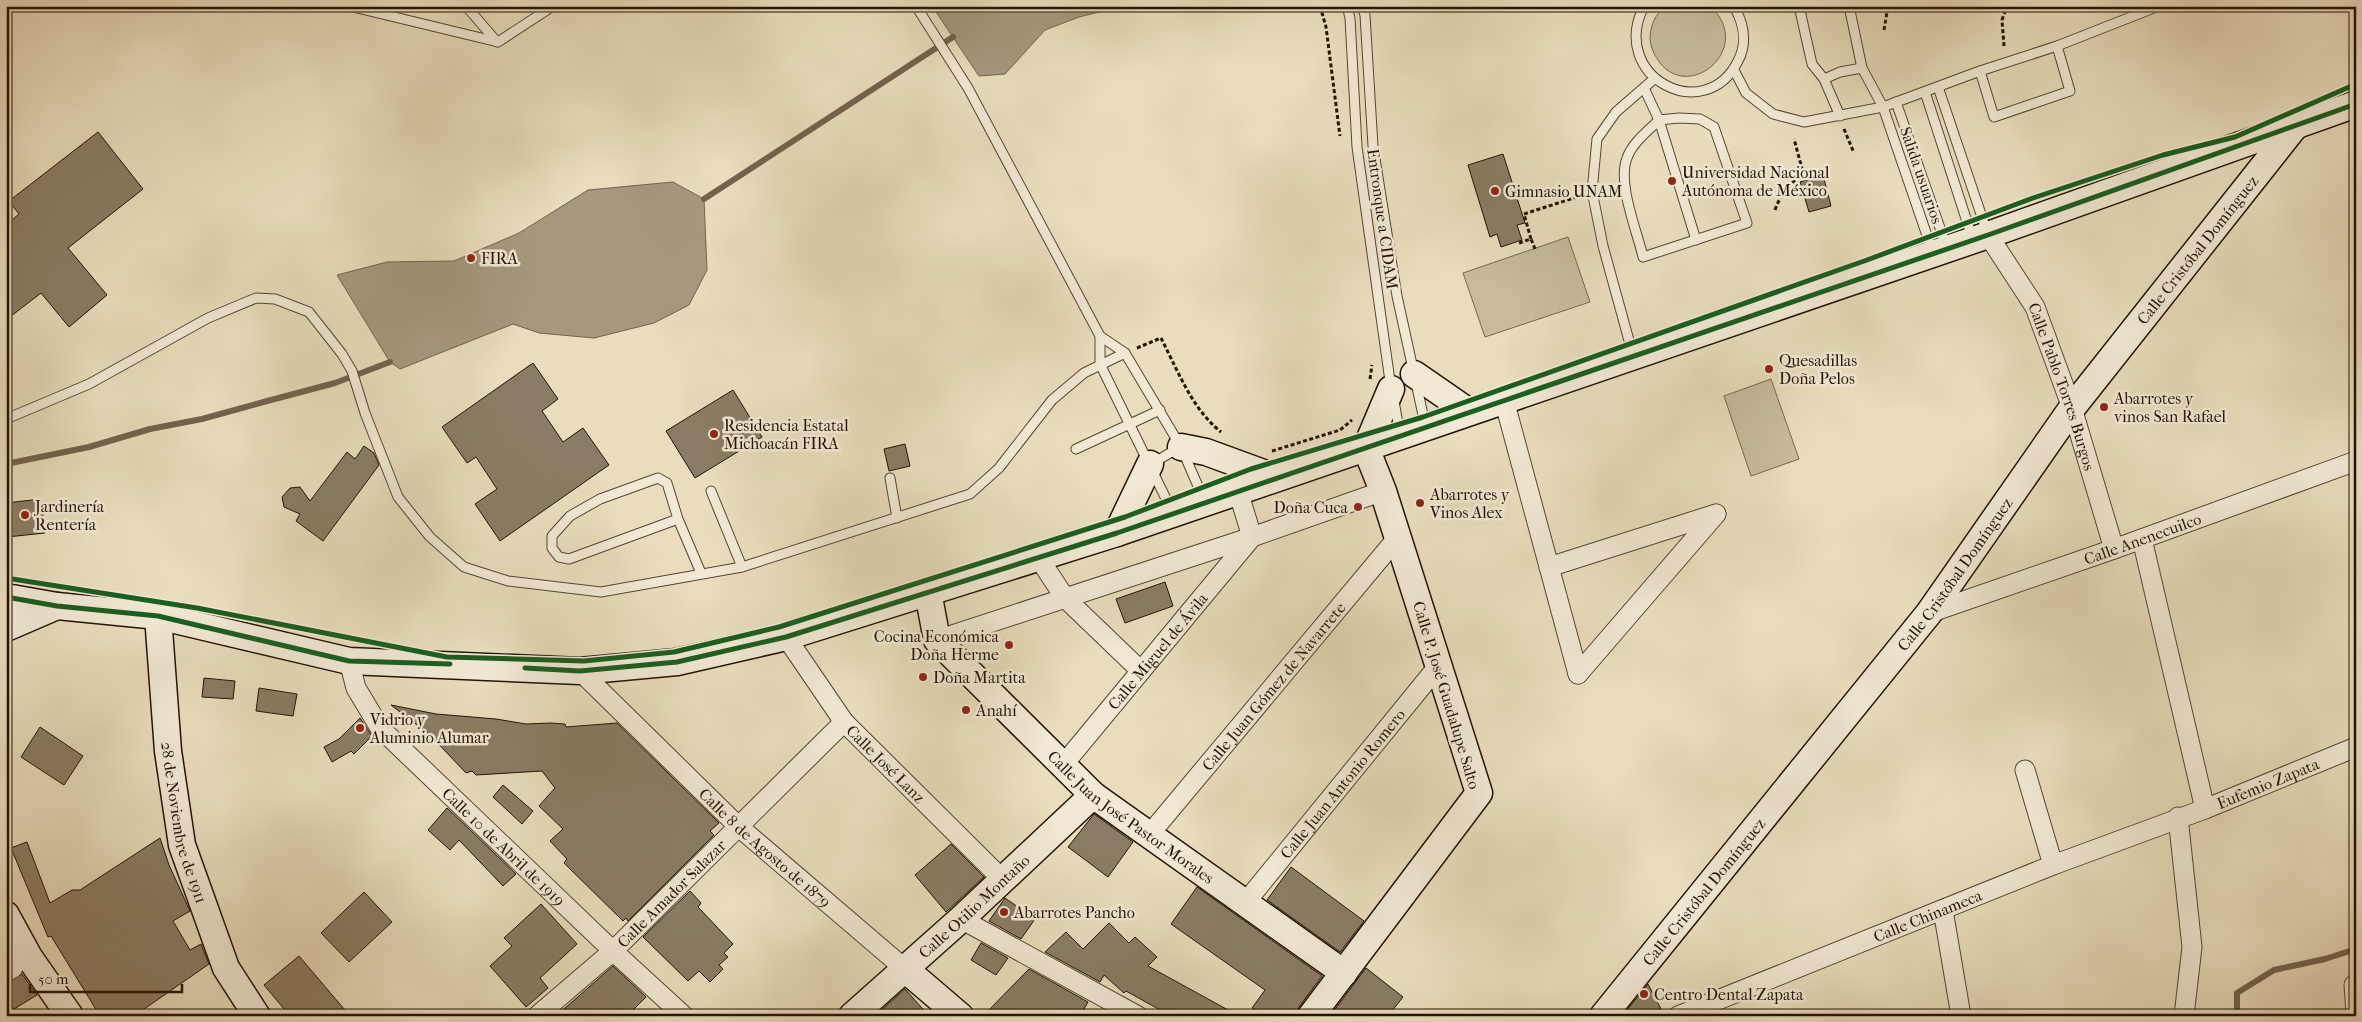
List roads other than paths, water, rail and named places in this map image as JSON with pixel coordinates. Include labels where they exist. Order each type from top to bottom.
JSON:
[{"type":"street","points":[[6,597],[57,606],[158,616],[349,661],[580,671],[676,662],[786,637],[1118,533],[1980,238],[2356,104]]},
{"type":"street","name":"Calle Cristóbal Domínguez","points":[[1603,1016],[1929,613],[2072,408],[2296,125]]},
{"type":"street","name":"Calle Pablo Torres Burgos","points":[[1980,238],[2035,307],[2072,408],[2114,549]]},
{"type":"street","points":[[1414,374],[1469,412]]},
{"type":"street","points":[[1366,448],[1380,385]]},
{"type":"street","points":[[1504,400],[1549,567],[1578,674],[1716,514],[1549,567]]},
{"type":"street","points":[[1181,447],[1206,452],[1277,478]]},
{"type":"street","name":"Calle P. José Guadalupe Salto","points":[[1311,1016],[1479,793],[1383,491],[1366,448]]},
{"type":"street","name":"Calle Anenecuilco","points":[[1929,613],[2114,549],[2356,461]]},
{"type":"street","points":[[1118,533],[1150,464]]},
{"type":"street","points":[[928,592],[937,640],[1252,537],[1383,491]]},
{"type":"street","points":[[1238,492],[1252,537]]},
{"type":"street","name":"Calle Miguel de Ávila","points":[[1063,765],[1252,537]]},
{"type":"street","name":"Calle Juan Gómez de Navarrete","points":[[1149,835],[1398,537]]},
{"type":"street","points":[[2142,539],[2205,809]]},
{"type":"street","points":[[1038,557],[1065,598],[1141,671]]},
{"type":"street","points":[[6,628],[57,606]]},
{"type":"street","name":"28 de Noviembre de 1911","points":[[158,616],[168,751],[182,845],[226,968],[257,1016]]},
{"type":"street","name":"Calle José Lanz","points":[[786,637],[844,722],[1002,879]]},
{"type":"street","name":"Calle Juan José Pastor Morales","points":[[937,640],[1093,795],[1344,973]]},
{"type":"street","name":"Calle 10 de Abril de 1919","points":[[349,661],[356,688],[380,728],[613,951],[684,1016]]},
{"type":"street","name":"Calle Juan Antonio Romero","points":[[1245,903],[1439,665]]},
{"type":"street","name":"Calle 8 de Agosto de 1879","points":[[580,671],[739,827],[960,1016]]},
{"type":"street","name":"Calle Amador Salazar","points":[[537,1016],[613,951],[844,722]]},
{"type":"street","name":"Eufemio Zapata","points":[[2178,817],[2205,809],[2356,748]]},
{"type":"street","points":[[2025,770],[2053,865]]},
{"type":"street","name":"Calle Otilio Montaño","points":[[852,1016],[961,919],[1093,795]]},
{"type":"street","points":[[2178,817],[2192,947],[2184,1016]]},
{"type":"street","name":"Calle Chinameca","points":[[1678,1016],[2053,865],[2178,817]]},
{"type":"street","points":[[1943,910],[1960,1016]]},
{"type":"street","points":[[6,915],[29,957],[70,1016]]},
{"type":"street","points":[[961,919],[1138,1016]]},
{"type":"street","points":[[2354,985],[2356,1013]]},
{"type":"lane","points":[[349,6],[498,42],[553,6]]},
{"type":"lane","points":[[466,6],[498,42]]},
{"type":"lane","points":[[916,6],[968,88],[1100,336],[1125,353],[1160,410],[1181,447],[1205,503]]},
{"type":"lane","name":"Entronque a CIDAM","points":[[1347,6],[1350,18],[1357,147],[1379,299],[1380,385],[1400,436]]},
{"type":"lane","name":"Entronque a CIDAM","points":[[1362,6],[1365,15],[1373,146],[1397,296],[1426,427]]},
{"type":"lane","points":[[1644,6],[1637,21],[1635,37],[1637,52],[1644,67],[1654,79],[1670,88],[1687,92],[1705,90],[1721,82],[1734,70],[1742,54],[1744,36],[1741,19],[1734,6]]},
{"type":"lane","points":[[1799,6],[1812,64],[1824,79],[1840,116]]},
{"type":"lane","name":"Salida usuarios","points":[[1849,6],[1862,68],[1883,107],[1940,251]]},
{"type":"lane","points":[[1734,70],[1746,93],[1773,114],[1804,122],[1883,107],[1980,71],[2057,46],[2159,6]]},
{"type":"lane","points":[[1980,71],[1994,117],[2070,91],[2057,46]]},
{"type":"lane","points":[[1824,79],[1840,72],[1862,68]]},
{"type":"lane","points":[[1633,356],[1603,246],[1592,191],[1597,139],[1616,112],[1654,79]]},
{"type":"lane","points":[[1938,86],[1980,238]]},
{"type":"lane","points":[[1644,88],[1658,120],[1696,240]]},
{"type":"lane","points":[[1925,92],[1980,238]]},
{"type":"lane","points":[[1896,102],[1940,251]]},
{"type":"lane","points":[[1700,118],[1714,127],[1747,223],[1696,240],[1643,257],[1624,179],[1626,158],[1638,140],[1658,120],[1700,118]]},
{"type":"lane","points":[[1357,147],[1373,146]]},
{"type":"lane","points":[[1379,299],[1397,296]]},
{"type":"lane","points":[[6,419],[89,384],[208,318],[256,298],[275,299],[309,312],[342,354],[352,371],[365,414],[398,497],[430,537],[464,567],[508,581],[601,592],[742,567],[970,494],[999,468],[1052,400],[1084,372],[1125,353]]},
{"type":"lane","points":[[1100,336],[1100,364],[1173,514]]},
{"type":"lane","points":[[1076,449],[1160,410]]},
{"type":"lane","points":[[1150,464],[1181,447]]},
{"type":"lane","points":[[678,519],[569,559],[559,557],[552,548],[552,536],[570,516],[600,499],[658,478],[667,483],[678,519],[701,573]]},
{"type":"lane","points":[[890,478],[897,518]]},
{"type":"lane","points":[[711,491],[742,567]]},
{"type":"waterway","points":[[704,199],[953,37]]},
{"type":"waterway","points":[[6,464],[89,447],[150,429],[202,419],[335,383],[390,362]]},
{"type":"waterway","points":[[2237,1016],[2237,993],[2274,970],[2325,959],[2356,949]]},
{"type":"place","name":"Universidad Nacional Autónoma de México","points":[[1672,181]]},
{"type":"place","name":"Gimnasio UNAM","points":[[1495,191]]},
{"type":"place","name":"FIRA","points":[[471,258]]},
{"type":"place","name":"Quesadillas Doña Pelos","points":[[1769,369]]},
{"type":"place","name":"Abarrotes y vinos San Rafael","points":[[2104,407]]},
{"type":"place","name":"Residencia Estatal Michoacán FIRA","points":[[714,434]]},
{"type":"place","name":"Abarrotes y Vinos Alex","points":[[1420,503]]},
{"type":"place","name":"Doña Cuca","points":[[1358,507]]},
{"type":"place","name":"Jardinería Rentería","points":[[25,515]]},
{"type":"place","name":"Cocina Económica Doña Herme","points":[[1009,645]]},
{"type":"place","name":"Doña Martita","points":[[923,677]]},
{"type":"place","name":"Anahí","points":[[966,710]]},
{"type":"place","name":"Vidrio y Aluminio Alumar","points":[[360,728]]},
{"type":"place","name":"Abarrotes Pancho","points":[[1004,912]]},
{"type":"place","name":"Centro Dental Zapata","points":[[1644,994]]}]
